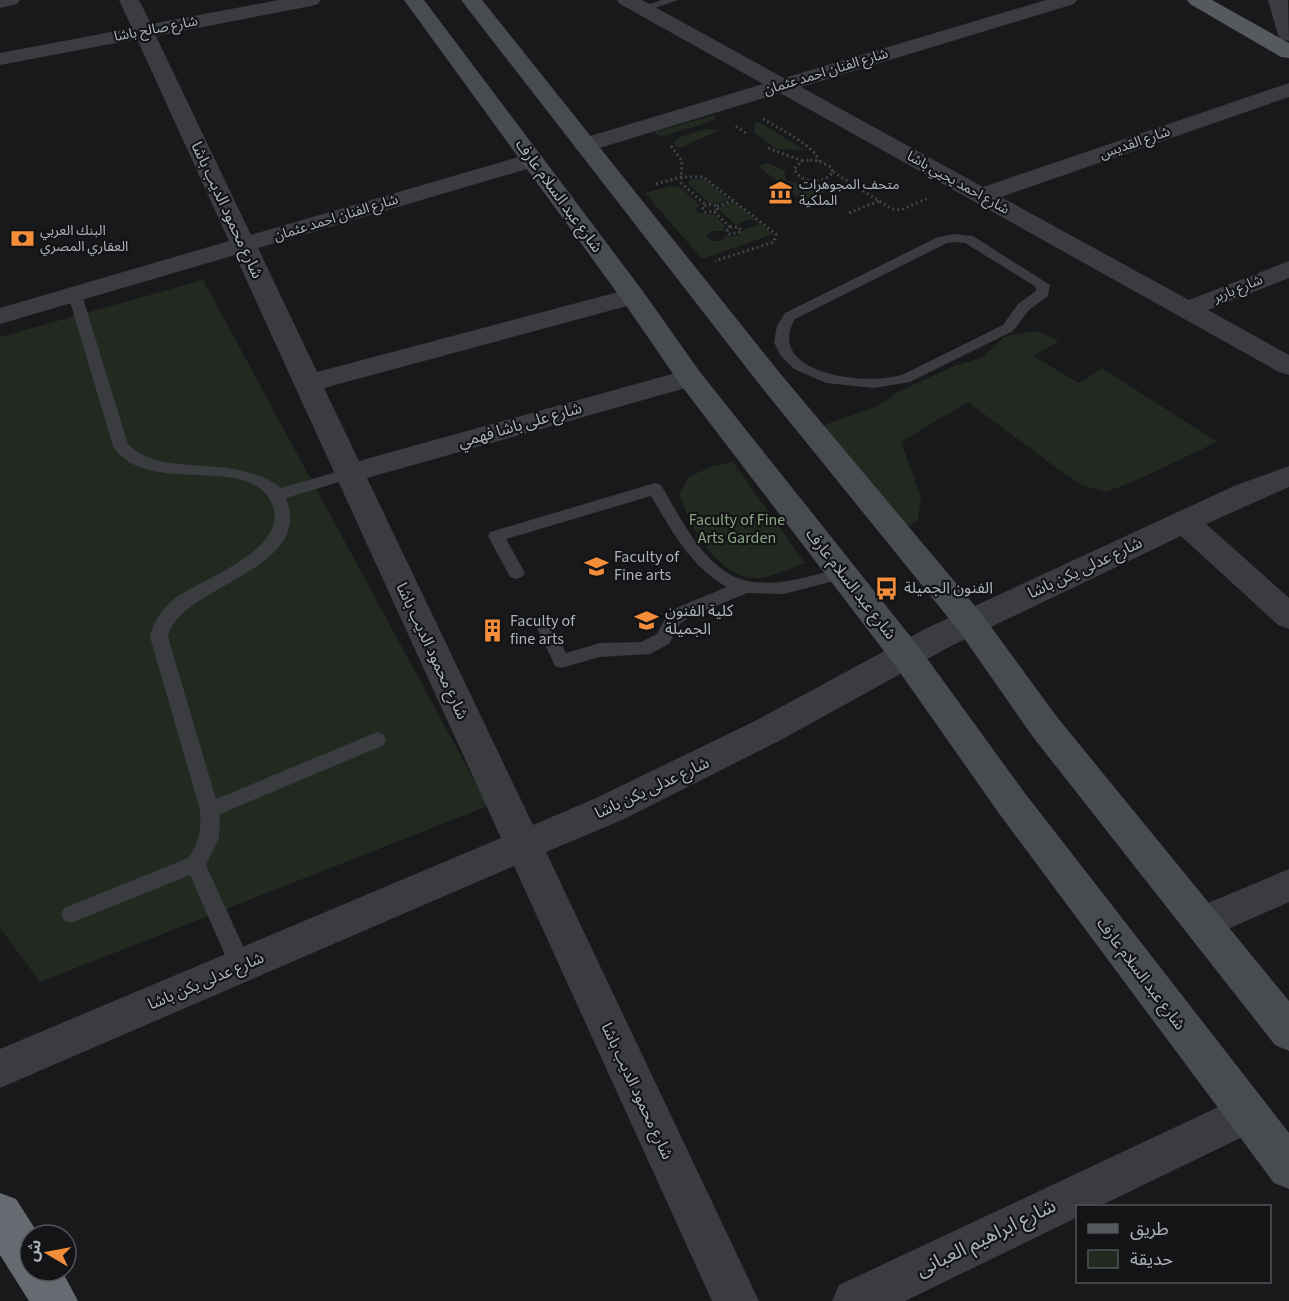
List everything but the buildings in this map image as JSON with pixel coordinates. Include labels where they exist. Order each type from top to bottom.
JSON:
[{"type":"highway","points":[[0,1215],[18,1243]]},
{"type":"highway","points":[[44,1283],[55,1301]]},
{"type":"main road","points":[[1197,0],[1289,41]]},
{"type":"main road","points":[[1224,0],[1289,41]]},
{"type":"street","points":[[0,2],[10,0]]},
{"type":"street","name":"شارع محمود الديب باشا","points":[[129,0],[522,847],[736,1301]]},
{"type":"street","name":"شارع صالح باشا","points":[[0,58],[311,0]]},
{"type":"street","name":"شارع عبد السلام عارف","points":[[414,0],[633,296],[690,378],[906,655],[1011,802],[1289,1168]]},
{"type":"street","points":[[471,0],[769,378],[970,622],[1045,727],[1289,1032]]},
{"type":"street","name":"شارع الفنان احمد عثمان","points":[[585,145],[1066,0]]},
{"type":"street","points":[[1278,0],[1289,41]]},
{"type":"street","name":"شارع احمد يحيي باشا","points":[[635,4],[1289,366]]},
{"type":"street","name":"شارع القديس","points":[[980,196],[1289,90]]},
{"type":"street","name":"شارع الفنان احمد عثمان","points":[[0,316],[533,160]]},
{"type":"street","name":"شارع باربر","points":[[1186,310],[1289,269]]},
{"type":"street","points":[[308,383],[633,296]]},
{"type":"street","name":"شارع على باشا فهمي","points":[[350,473],[690,378]]},
{"type":"street","name":"شارع عدلى يكن باشا","points":[[0,1069],[522,847],[692,770],[970,622],[1184,521],[1289,476]]},
{"type":"street","points":[[1184,521],[1289,617]]},
{"type":"street","points":[[1203,923],[1289,885]]},
{"type":"street","name":"شارع ابراهيم العبانى","points":[[855,1301],[1248,1113]]},
{"type":"lane","points":[[635,4],[672,0]]},
{"type":"lane","points":[[955,237],[968,239],[1041,282],[1044,289],[1039,297],[1023,307],[1016,320],[1008,328],[902,380],[868,382],[833,380],[797,365],[782,346],[780,336],[790,316],[944,240],[955,237]]},
{"type":"lane","points":[[71,914],[195,864],[204,853],[212,828],[210,810],[159,638],[160,630],[172,611],[183,602],[249,564],[273,542],[283,518],[277,495],[253,477],[236,473],[160,467],[138,461],[128,454],[121,446],[75,295]]},
{"type":"lane","points":[[769,378],[797,365]]},
{"type":"lane","points":[[277,495],[350,473]]},
{"type":"lane","points":[[516,573],[496,536],[655,489],[700,560],[716,574],[745,587],[776,589],[843,573]]},
{"type":"lane","points":[[546,628],[561,661],[600,650],[644,649],[663,639],[673,620],[682,613],[745,587]]},
{"type":"lane","points":[[210,810],[378,740]]},
{"type":"lane","points":[[195,864],[241,966]]},
{"type":"path","points":[[761,117],[810,148],[817,154],[819,160]]},
{"type":"path","points":[[670,140],[670,145],[682,161],[681,183],[706,205],[717,206],[734,200]]},
{"type":"path","points":[[768,148],[802,161],[819,160],[831,167],[833,172],[892,209],[901,210],[959,184]]},
{"type":"path","points":[[802,161],[794,169],[800,178],[817,181],[830,176],[833,172]]},
{"type":"path","points":[[656,184],[681,177],[703,177],[773,231],[777,238],[769,244],[684,271]]},
{"type":"path","points":[[849,213],[880,201]]},
{"type":"path","points":[[706,205],[702,210],[710,213],[718,211],[717,206]]},
{"type":"path","points":[[714,212],[730,227]]},
{"type":"green space","points":[[715,115],[716,120],[660,137],[654,132]]},
{"type":"green space","points":[[759,122],[804,150],[776,149],[754,132],[755,123]]},
{"type":"green space","points":[[705,129],[722,130],[687,144],[688,146],[679,148],[674,144],[677,138]]},
{"type":"green space","points":[[767,163],[784,170],[786,180],[790,182],[824,184],[828,187],[816,197],[800,199],[758,166]]},
{"type":"green space","points":[[692,179],[705,180],[729,200],[710,204],[687,183]]},
{"type":"green space","points":[[671,186],[681,188],[700,205],[696,209],[698,213],[714,215],[725,226],[723,231],[708,234],[707,237],[712,241],[721,241],[726,236],[738,236],[745,229],[758,226],[757,222],[751,220],[736,225],[719,210],[721,206],[733,201],[773,234],[702,259],[645,193]]},
{"type":"green space","points":[[203,280],[488,806],[40,982],[0,928],[0,337]]},
{"type":"green space","points":[[1037,331],[1059,341],[1033,356],[1079,383],[1102,368],[1217,442],[1133,482],[1105,492],[1082,485],[1063,473],[968,402],[901,442],[921,497],[918,520],[901,531],[814,432],[827,424],[878,406],[896,393],[951,367],[981,358],[1005,336]]},
{"type":"green space","name":"Faculty of Fine Arts Garden","points":[[733,462],[805,563],[766,577],[745,577],[731,571],[719,561],[698,535],[679,493],[690,476],[714,466]]},
{"type":"place","name":"متحف المجوهرات الملكية","points":[[781,193]]},
{"type":"place","name":"البنك العربي العقاري المصري","points":[[22,239]]},
{"type":"place","name":"Faculty of Fine arts","points":[[596,566]]},
{"type":"place","name":"الفنون الجميلة","points":[[886,588]]},
{"type":"place","name":"كلية الفنون الجميلة","points":[[647,620]]},
{"type":"place","name":"Faculty of fine arts","points":[[492,630]]}]
